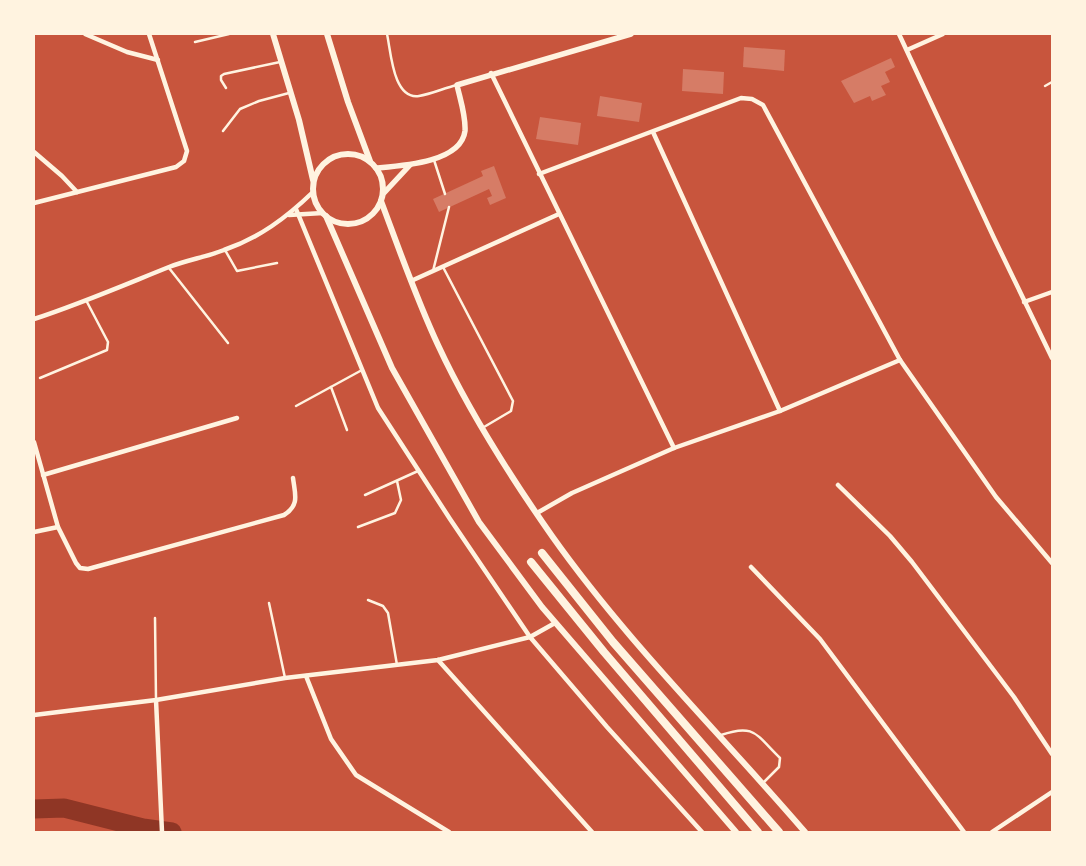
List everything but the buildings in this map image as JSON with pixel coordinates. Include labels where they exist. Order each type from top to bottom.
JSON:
[{"type":"highway","points":[[542,553],[613,642],[779,832]]},
{"type":"highway","points":[[531,562],[610,660],[758,832]]},
{"type":"main road","points":[[273,34],[314,181],[314,200],[324,215],[392,368],[479,522],[556,623],[736,832]]},
{"type":"main road","points":[[327,34],[348,102],[370,162]]},
{"type":"main road","points":[[314,181],[322,165],[331,158],[342,154],[354,154],[370,162],[376,168],[383,185],[382,198],[411,282],[438,344],[483,428],[537,513],[576,567],[628,632],[805,832]]},
{"type":"main road","points":[[324,215],[344,224],[358,223],[370,216],[382,198]]},
{"type":"street","points":[[85,34],[127,52],[158,60]]},
{"type":"street","points":[[34,203],[176,167],[184,161],[187,151],[150,34]]},
{"type":"street","points":[[376,168],[410,166],[433,159],[455,149],[463,137],[465,121],[456,85],[631,34]]},
{"type":"street","points":[[900,34],[1024,302],[1052,358]]},
{"type":"street","points":[[908,50],[943,34]]},
{"type":"street","points":[[491,74],[674,448]]},
{"type":"street","points":[[539,174],[741,98],[752,99],[763,105],[900,360],[996,497],[1052,563]]},
{"type":"street","points":[[653,132],[780,411]]},
{"type":"street","points":[[34,152],[77,192]]},
{"type":"street","points":[[382,198],[410,166]]},
{"type":"street","points":[[34,320],[87,302],[168,267],[225,250],[266,231],[289,215],[313,192]]},
{"type":"street","points":[[296,209],[378,408],[419,471],[530,637],[607,727],[702,832]]},
{"type":"street","points":[[411,282],[559,214]]},
{"type":"street","points":[[289,215],[324,215]]},
{"type":"street","points":[[1024,302],[1052,292]]},
{"type":"street","points":[[537,513],[572,492],[674,448],[780,411],[900,360]]},
{"type":"street","points":[[44,475],[237,418]]},
{"type":"street","points":[[34,442],[36,459],[44,475],[58,527],[76,563],[80,568],[88,570],[284,515],[293,509],[296,500],[293,478]]},
{"type":"street","points":[[838,485],[890,536],[912,562],[1014,697],[1052,754]]},
{"type":"street","points":[[34,532],[58,527]]},
{"type":"street","points":[[751,567],[820,639],[964,832]]},
{"type":"street","points":[[34,715],[156,700],[285,678],[438,660],[530,637],[556,623]]},
{"type":"street","points":[[438,660],[592,832]]},
{"type":"street","points":[[306,676],[331,739],[356,775],[449,832]]},
{"type":"street","points":[[156,700],[162,832]]},
{"type":"street","points":[[992,832],[1052,792]]},
{"type":"lane","points":[[196,42],[229,34]]},
{"type":"lane","points":[[387,34],[397,82],[402,90],[418,96],[456,85]]},
{"type":"lane","points":[[226,88],[221,80],[221,76],[224,74],[281,61]]},
{"type":"lane","points":[[1045,86],[1052,82]]},
{"type":"lane","points":[[223,131],[240,109],[259,101],[291,93]]},
{"type":"lane","points":[[433,159],[445,194]]},
{"type":"lane","points":[[432,272],[449,207]]},
{"type":"lane","points":[[225,250],[237,271],[277,263]]},
{"type":"lane","points":[[168,267],[228,343]]},
{"type":"lane","points":[[443,267],[514,400],[511,411],[483,428]]},
{"type":"lane","points":[[40,378],[107,350],[108,342],[87,302]]},
{"type":"lane","points":[[296,406],[362,370]]},
{"type":"lane","points":[[331,386],[347,430]]},
{"type":"lane","points":[[365,495],[419,471]]},
{"type":"lane","points":[[358,527],[395,513],[401,500],[397,481]]},
{"type":"lane","points":[[368,600],[383,606],[388,612],[397,666]]},
{"type":"lane","points":[[269,603],[285,678]]},
{"type":"lane","points":[[155,618],[156,700]]},
{"type":"lane","points":[[720,736],[740,729],[752,731],[780,758],[779,767],[763,783]]},
{"type":"waterway","points":[[34,809],[64,808],[143,828],[172,832]]}]
